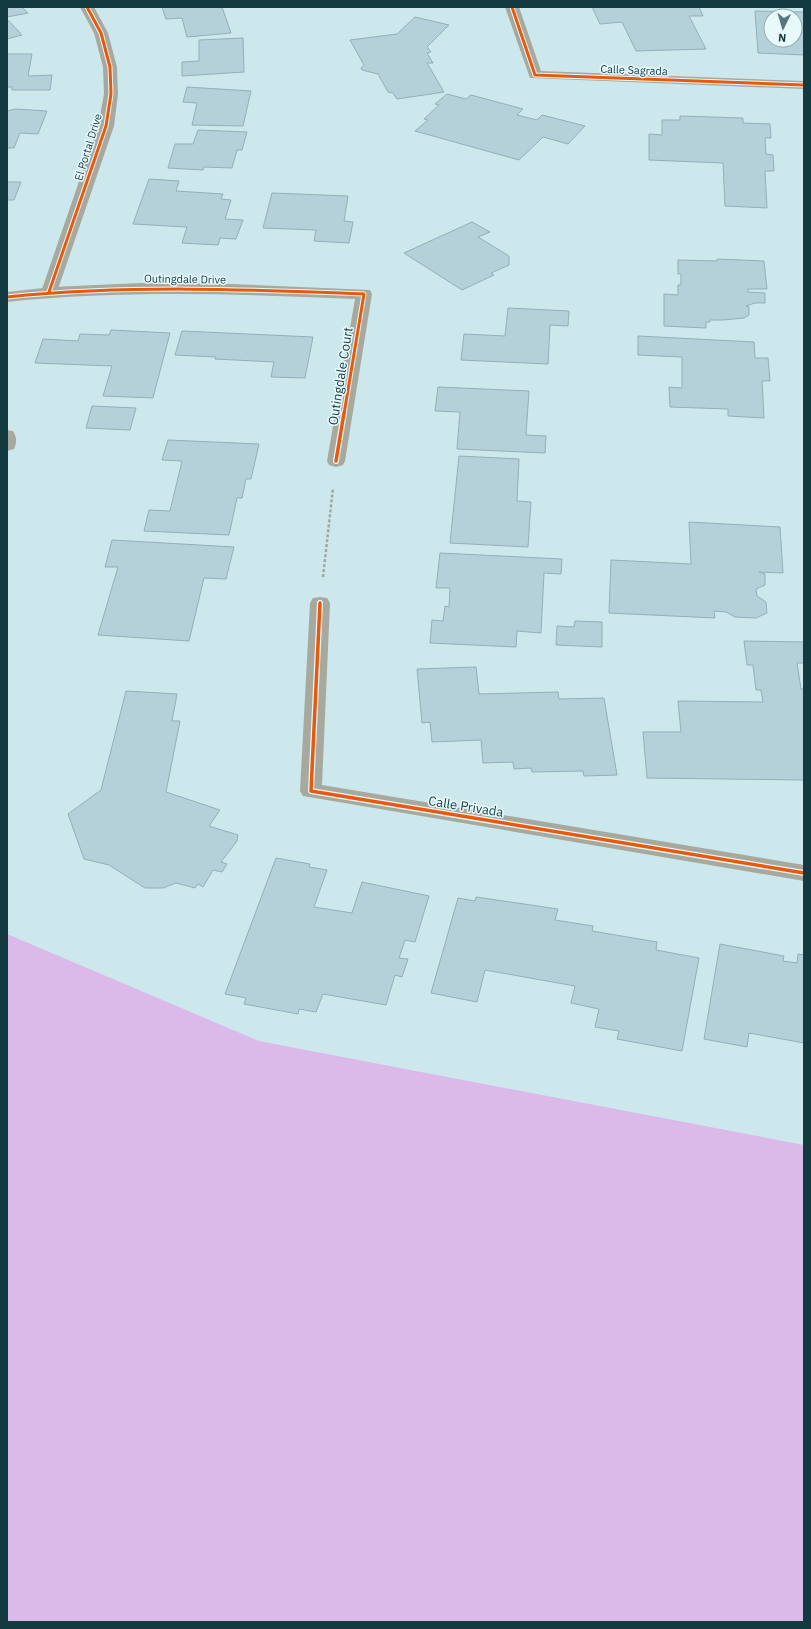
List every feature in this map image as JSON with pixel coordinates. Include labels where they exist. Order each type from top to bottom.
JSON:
[{"type":"street","name":"El Portal Drive","points":[[49,292],[106,126],[111,94],[110,67],[100,33],[87,7]]},
{"type":"street","name":"Calle Sagrada","points":[[512,7],[535,75],[804,85]]},
{"type":"street","name":"Outingdale Drive","points":[[7,297],[49,292],[131,287],[364,294]]},
{"type":"street","name":"Outingdale Court","points":[[336,461],[364,294]]},
{"type":"street","name":"Calle Privada","points":[[320,603],[311,791],[804,873]]},
{"type":"path","points":[[320,603],[336,461]]},
{"type":"shaded area","points":[[7,934],[259,1041],[804,1145],[804,1622],[7,1622]]},
{"type":"building","points":[[7,7],[22,7],[28,13],[7,17]]},
{"type":"building","points":[[162,7],[222,7],[231,33],[187,37],[182,18],[166,19]]},
{"type":"building","points":[[592,7],[699,7],[703,16],[689,16],[706,49],[636,51],[622,22],[600,24]]},
{"type":"building","points":[[755,11],[763,11],[763,48],[803,48],[804,12],[804,55],[758,53]]},
{"type":"building","points":[[415,17],[449,25],[427,47],[431,52],[427,53],[433,63],[427,63],[444,92],[397,99],[393,93],[388,92],[378,74],[362,70],[361,68],[364,65],[350,40],[397,34]]},
{"type":"building","points":[[7,19],[22,35],[7,39]]},
{"type":"building","points":[[243,38],[244,72],[182,76],[182,62],[199,61],[199,40]]},
{"type":"building","points":[[7,54],[32,54],[28,76],[52,75],[50,90],[12,90],[12,87],[7,87]]},
{"type":"building","points":[[187,87],[251,91],[243,126],[192,125],[197,103],[183,102]]},
{"type":"building","points":[[447,94],[466,99],[471,95],[523,109],[517,115],[537,120],[542,115],[585,126],[568,144],[543,137],[519,160],[415,131],[428,120],[424,119],[439,105],[435,104]]},
{"type":"building","points":[[15,109],[47,111],[38,134],[20,133],[14,148],[7,148],[7,111]]},
{"type":"building","points":[[680,116],[743,118],[743,123],[770,124],[771,138],[765,138],[766,154],[773,155],[774,171],[765,171],[767,208],[725,206],[723,163],[649,160],[649,134],[662,135],[662,120],[680,120]]},
{"type":"building","points":[[198,130],[247,132],[242,150],[237,150],[232,168],[204,167],[203,170],[168,168],[175,144],[193,144]]},
{"type":"building","points":[[149,179],[179,181],[176,191],[223,194],[221,199],[231,200],[225,219],[243,220],[236,239],[220,238],[218,245],[182,243],[187,227],[133,224]]},
{"type":"building","points":[[7,182],[21,182],[14,200],[7,200]]},
{"type":"building","points":[[272,193],[348,196],[344,221],[353,222],[349,243],[314,241],[316,230],[263,228]]},
{"type":"building","points":[[472,222],[490,232],[478,237],[509,256],[509,265],[491,273],[494,275],[462,290],[404,253]]},
{"type":"building","points":[[717,259],[764,261],[767,289],[748,289],[748,292],[765,293],[765,303],[755,303],[746,306],[749,307],[749,315],[744,318],[710,320],[710,322],[706,322],[706,328],[664,326],[664,294],[678,295],[678,285],[681,285],[681,274],[678,274],[678,260],[717,261]]},
{"type":"building","points":[[508,308],[569,311],[568,326],[550,325],[548,364],[461,360],[464,334],[505,336]]},
{"type":"building","points":[[111,330],[170,333],[153,398],[103,396],[112,366],[35,363],[43,339],[78,341],[80,334],[109,335]]},
{"type":"building","points":[[182,331],[313,337],[305,378],[271,377],[274,362],[175,355]]},
{"type":"building","points":[[638,336],[754,342],[755,358],[768,358],[770,381],[762,381],[764,418],[728,416],[728,409],[670,407],[669,387],[682,388],[682,357],[638,355]]},
{"type":"building","points":[[438,387],[529,391],[526,435],[546,436],[545,453],[457,449],[460,412],[435,411]]},
{"type":"building","points":[[92,406],[136,408],[130,430],[86,428]]},
{"type":"building","points":[[168,440],[259,444],[251,479],[246,479],[242,498],[237,498],[229,535],[144,531],[149,510],[170,511],[182,461],[162,460]]},
{"type":"building","points":[[459,456],[519,459],[517,501],[531,502],[528,547],[450,543]]},
{"type":"building","points":[[689,522],[780,527],[783,573],[759,572],[765,574],[765,585],[756,589],[757,596],[766,602],[767,613],[756,618],[735,617],[726,612],[714,611],[715,618],[609,613],[611,560],[691,564]]},
{"type":"building","points":[[112,540],[234,547],[226,579],[204,578],[189,641],[98,635],[118,567],[105,567]]},
{"type":"building","points":[[440,553],[562,559],[561,574],[544,573],[541,633],[517,631],[516,647],[430,643],[432,620],[443,621],[445,606],[449,607],[450,588],[436,588]]},
{"type":"building","points":[[575,621],[602,622],[602,647],[556,645],[557,626],[574,627]]},
{"type":"building","points":[[744,641],[804,642],[804,663],[797,663],[801,689],[804,689],[804,780],[647,778],[643,732],[681,732],[678,701],[763,702],[761,690],[756,690],[753,665],[747,665]]},
{"type":"building","points":[[476,667],[479,694],[558,692],[559,699],[604,698],[617,775],[584,776],[583,771],[532,772],[531,768],[514,769],[513,762],[483,763],[481,740],[432,742],[430,722],[422,723],[417,669]]},
{"type":"building","points":[[126,691],[177,694],[172,721],[180,721],[166,792],[220,810],[209,826],[238,835],[237,841],[221,862],[227,864],[222,872],[213,870],[203,887],[198,884],[195,888],[176,883],[163,888],[145,888],[109,865],[84,859],[68,814],[101,790]]},
{"type":"building","points":[[276,858],[310,864],[309,867],[327,870],[314,907],[352,913],[362,882],[429,896],[415,942],[405,940],[399,958],[408,959],[402,977],[395,975],[386,1005],[323,994],[316,1012],[299,1009],[298,1014],[244,1004],[246,998],[225,994]]},
{"type":"building","points":[[476,897],[558,909],[555,920],[593,926],[592,931],[657,942],[656,950],[699,958],[682,1051],[617,1039],[619,1031],[595,1027],[599,1009],[571,1003],[575,986],[485,970],[477,1002],[431,993],[458,898],[475,901]]},
{"type":"building","points":[[720,944],[784,956],[783,961],[797,963],[798,954],[804,955],[804,1043],[749,1033],[747,1047],[704,1039]]},
{"type":"cycle path","points":[[49,292],[106,126],[111,94],[110,67],[101,33],[87,7]]},
{"type":"cycle path","points":[[512,7],[535,75],[804,85]]},
{"type":"cycle path","points":[[7,297],[52,292],[141,288],[230,289],[364,294],[336,461]]},
{"type":"cycle path","points":[[320,603],[311,791],[804,873]]}]
